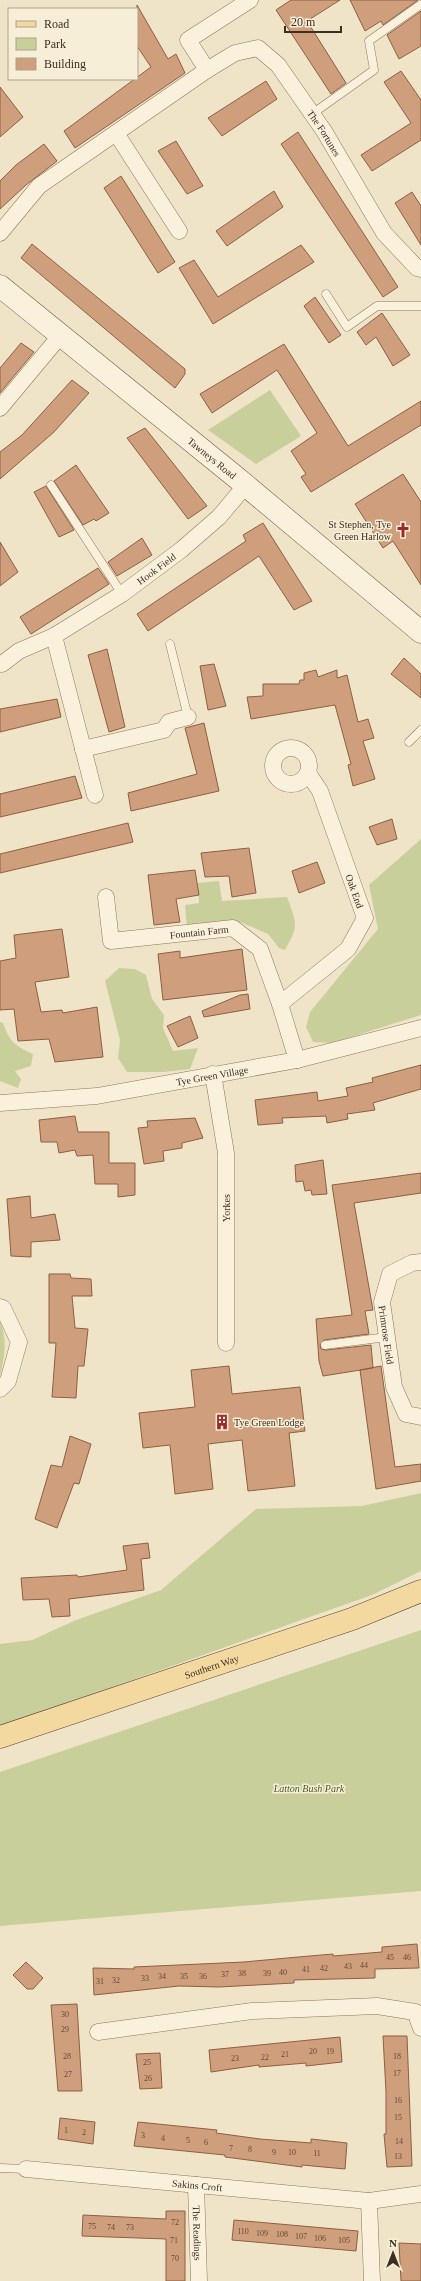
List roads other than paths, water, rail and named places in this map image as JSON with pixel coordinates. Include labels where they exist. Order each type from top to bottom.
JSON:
[{"type":"main road","name":"Southern Way","points":[[0,1737],[352,1619],[421,1591]]},
{"type":"street","points":[[207,70],[188,40],[250,0]]},
{"type":"street","name":"The Fortunes","points":[[0,233],[39,186],[207,70],[235,53],[258,48],[278,65],[312,114],[384,233],[420,270]]},
{"type":"street","points":[[116,133],[179,231]]},
{"type":"street","name":"Tawneys Road","points":[[0,286],[246,485],[421,632]]},
{"type":"street","points":[[0,408],[60,336]]},
{"type":"street","name":"Hook Field","points":[[2,664],[19,651],[54,636],[122,594],[181,550],[219,517],[246,485]]},
{"type":"street","points":[[54,636],[95,795]]},
{"type":"street","points":[[83,750],[164,730],[169,722],[188,717]]},
{"type":"street","name":"Oak End","points":[[280,1004],[348,949],[365,918],[320,791],[308,773]]},
{"type":"street","name":"Fountain Farm","points":[[106,897],[111,941],[233,928],[260,949],[280,1004],[297,1060]]},
{"type":"street","name":"Tye Green Village","points":[[0,1103],[97,1096],[297,1060],[421,1028]]},
{"type":"street","name":"Yorkes","points":[[213,1074],[226,1153],[226,1343]]},
{"type":"street","name":"Primrose Field","points":[[421,1262],[412,1263],[390,1274],[382,1302],[394,1387],[406,1414],[421,1417]]},
{"type":"street","points":[[0,1307],[3,1308],[19,1342],[8,1381],[0,1389]]},
{"type":"street","points":[[98,2032],[252,2011],[377,2006],[415,2012],[421,2028]]},
{"type":"street","name":"Sakins Croft","points":[[26,2169],[369,2201]]},
{"type":"street","name":"The Readings","points":[[196,2185],[199,2281]]},
{"type":"street","points":[[372,2281],[369,2201],[421,2194]]},
{"type":"lane","points":[[312,114],[374,70],[369,40],[420,5]]},
{"type":"lane","points":[[326,294],[347,327],[377,306],[421,306]]},
{"type":"lane","points":[[51,485],[122,594]]},
{"type":"lane","points":[[170,644],[188,717]]},
{"type":"lane","points":[[409,742],[421,730]]},
{"type":"lane","points":[[325,1345],[386,1337]]},
{"type":"lane","points":[[0,2168],[26,2169]]},
{"type":"place","name":"St Stephen, Tye Green Harlow","points":[[403,530]]},
{"type":"place","name":"Tye Green Lodge","points":[[222,1422]]},
{"type":"park label","name":"Latton Bush Park","points":[[309,1788]]}]
